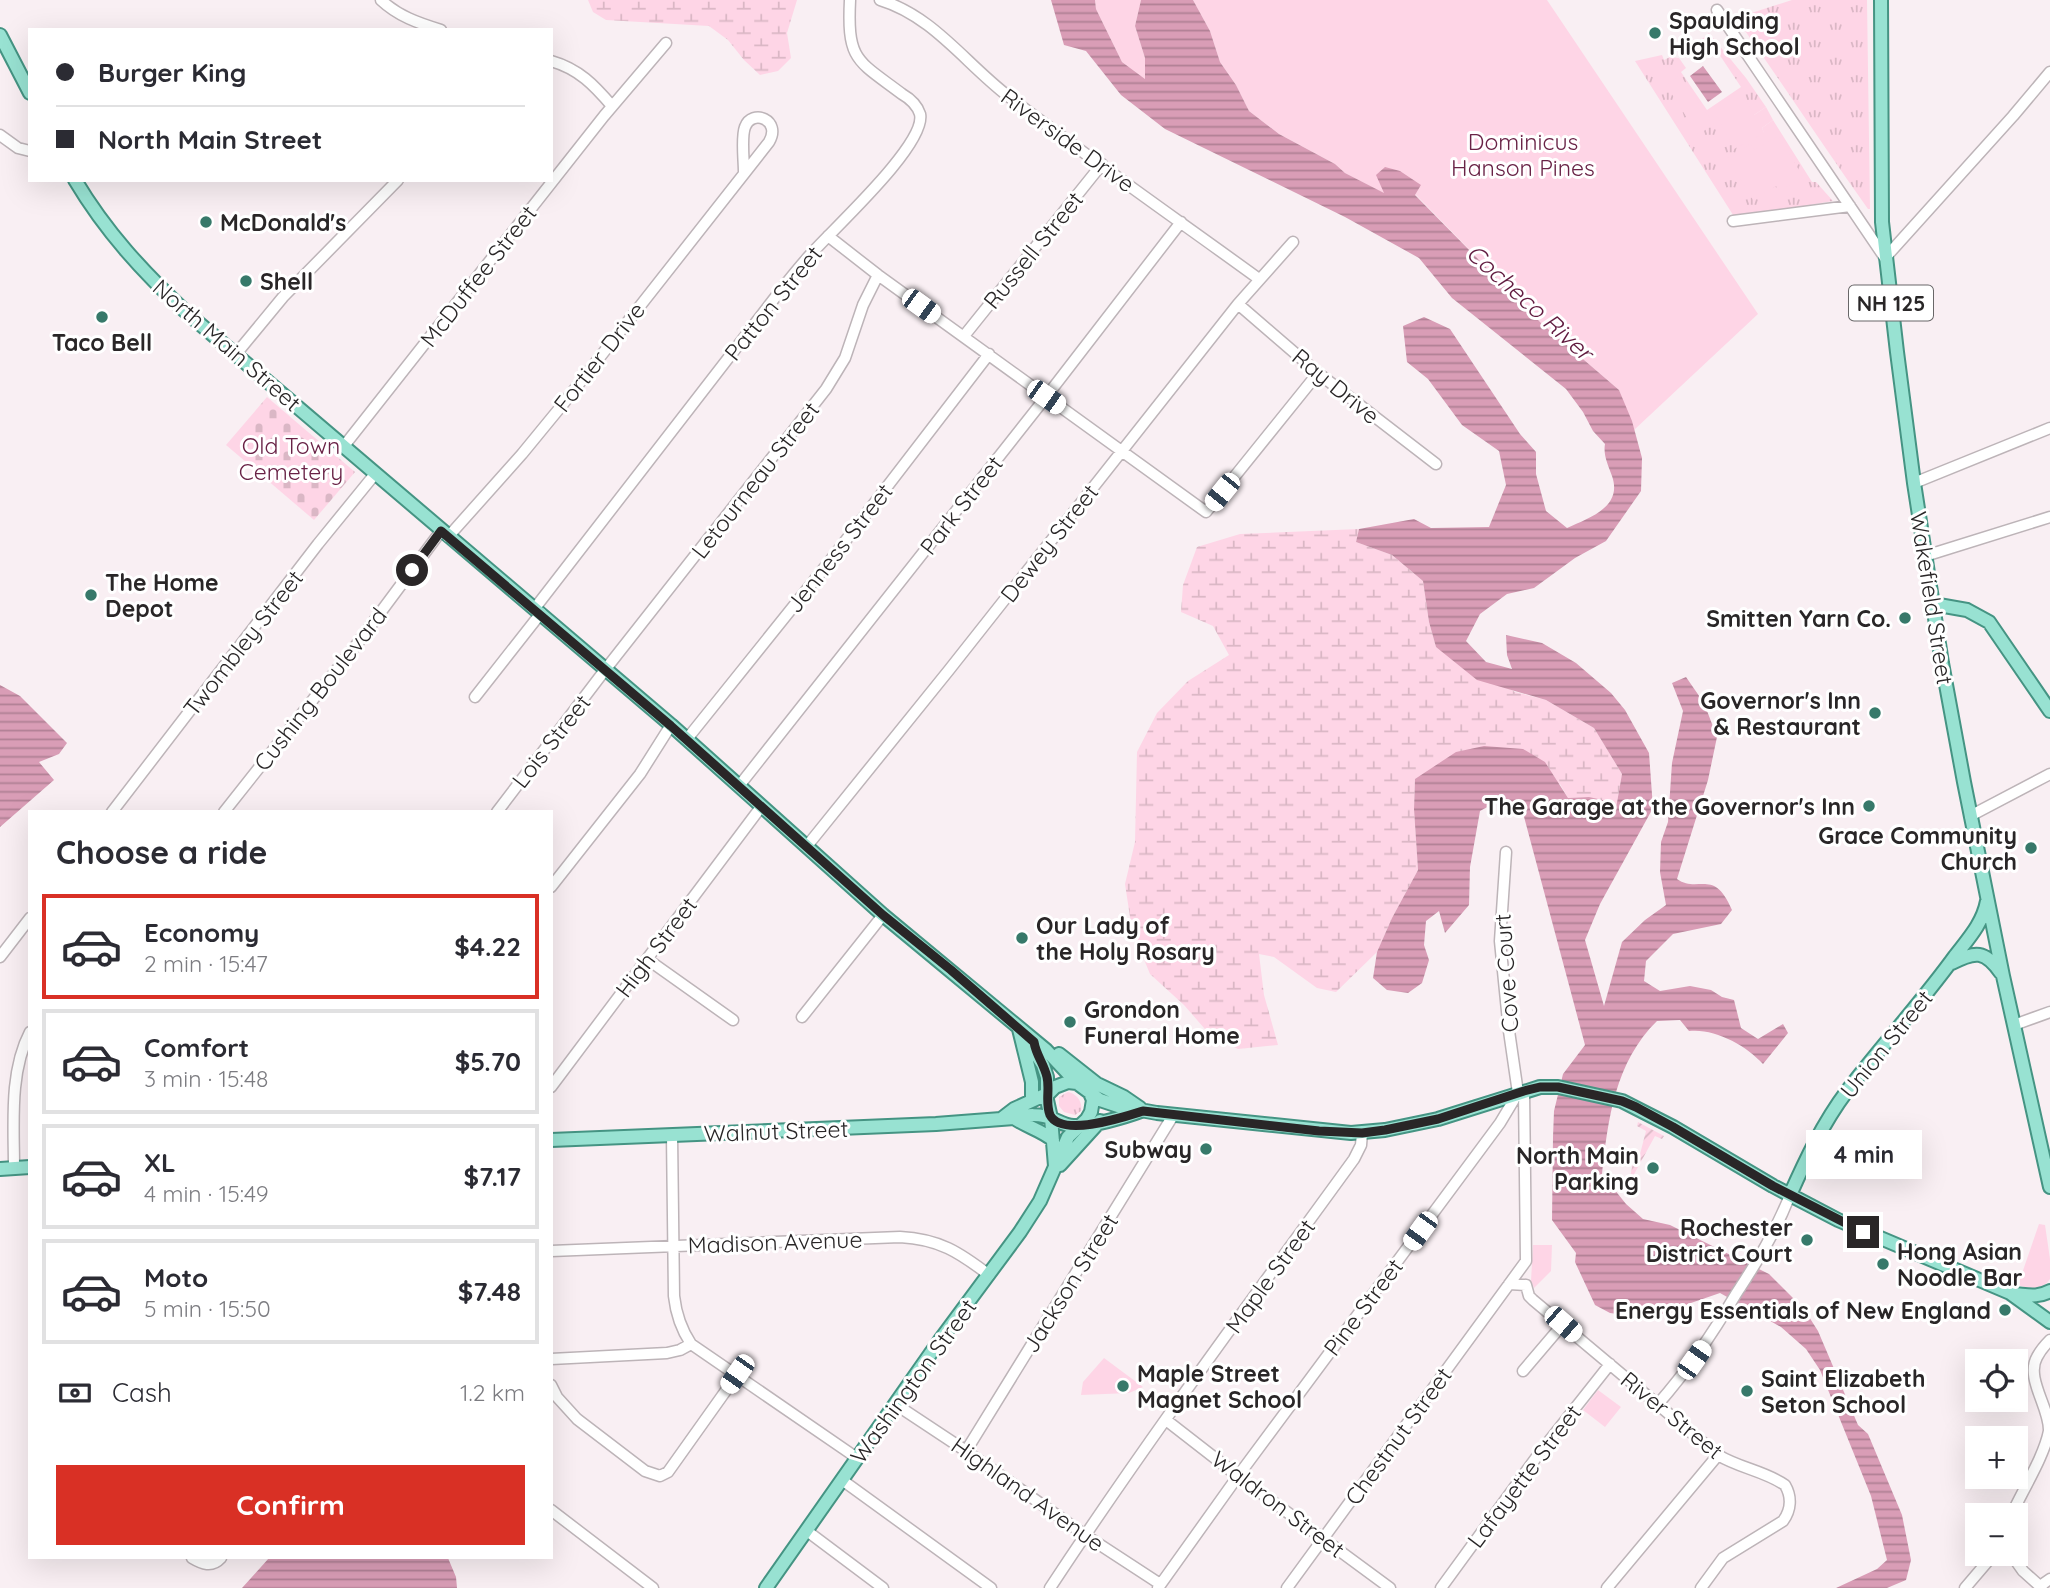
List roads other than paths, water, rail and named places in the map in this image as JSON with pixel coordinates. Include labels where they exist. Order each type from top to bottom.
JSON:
[{"type":"main road","name":"Wakefield Street","points":[[1881,0],[1885,258],[1914,484],[1970,816],[2014,1025],[2047,1151],[2050,1187]]},
{"type":"main road","points":[[0,35],[28,89]]},
{"type":"main road","name":"North Main Street","points":[[76,182],[122,248],[187,313],[671,726],[883,915],[1046,1050],[1077,1083]]},
{"type":"main road","points":[[1933,604],[1967,610],[1989,622],[2050,711]]},
{"type":"main road","name":"Union Street","points":[[1790,1195],[1808,1154],[1846,1093],[1949,964],[1982,918],[1987,898]]},
{"type":"main road","points":[[1949,964],[1970,954],[1983,955],[1994,962],[2003,976]]},
{"type":"main road","points":[[1018,1029],[1032,1082],[1032,1100]]},
{"type":"main road","points":[[1034,1042],[1036,1054],[1047,1077],[1047,1100],[1051,1118],[1065,1125],[1079,1126],[1091,1112],[1093,1100],[1090,1093],[1077,1083],[1061,1084],[1049,1093]]},
{"type":"main road","name":"North Main Street","points":[[1034,1042],[1050,1046],[1097,1084],[1125,1097],[1143,1111]]},
{"type":"main road","name":"North Main Street","points":[[1090,1093],[1100,1100],[1143,1111],[1319,1131],[1362,1133],[1438,1119],[1540,1087],[1558,1087],[1622,1101],[1673,1127],[1790,1195],[1863,1232],[2010,1293],[2050,1322]]},
{"type":"main road","name":"Walnut Street","points":[[1000,1119],[1014,1109],[1049,1093]]},
{"type":"main road","name":"North Main Street","points":[[1079,1126],[1143,1111]]},
{"type":"main road","name":"Walnut Street","points":[[553,1140],[936,1125],[1022,1115],[1051,1118]]},
{"type":"main road","points":[[1014,1118],[1023,1125],[1042,1131],[1053,1140]]},
{"type":"main road","name":"Washington Street","points":[[1051,1118],[1055,1170]]},
{"type":"main road","points":[[1055,1170],[1100,1121]]},
{"type":"main road","name":"Washington Street","points":[[766,1588],[1040,1202],[1069,1137],[1079,1126]]},
{"type":"main road","points":[[0,1169],[28,1167]]},
{"type":"main road","points":[[2010,1293],[2040,1296],[2050,1291]]},
{"type":"street","points":[[381,0],[393,11],[435,28]]},
{"type":"street","name":"Patton Street","points":[[475,697],[777,295],[810,255],[872,191],[907,148],[920,124],[920,114],[915,105],[868,69],[853,50],[849,28],[850,0]]},
{"type":"street","name":"Riverside Drive","points":[[880,0],[896,5],[917,17],[1006,95],[1259,279]]},
{"type":"street","points":[[1717,10],[1885,258],[2050,72]]},
{"type":"street","name":"McDuffee Street","points":[[553,181],[666,43]]},
{"type":"street","points":[[553,62],[572,68],[582,75],[612,106]]},
{"type":"street","name":"Fortier Drive","points":[[444,534],[522,454],[771,138],[772,129],[764,119],[755,118],[745,127],[744,172]]},
{"type":"street","points":[[0,135],[19,148],[28,150]]},
{"type":"street","name":"Russell Street","points":[[964,336],[1102,164]]},
{"type":"street","points":[[236,354],[283,297],[396,182]]},
{"type":"street","name":"McDuffee Street","points":[[344,446],[552,182]]},
{"type":"street","points":[[1733,221],[1850,206]]},
{"type":"street","name":"Park Street","points":[[739,786],[1181,222]]},
{"type":"street","points":[[828,236],[1206,512],[1318,373]]},
{"type":"street","name":"Dewey Street","points":[[807,846],[1238,304],[1293,242]]},
{"type":"street","name":"Letourneau Street","points":[[605,670],[832,380],[845,358],[863,304],[878,275]]},
{"type":"street","name":"Ray Drive","points":[[1238,304],[1318,373],[1436,464]]},
{"type":"street","name":"Jenness Street","points":[[687,740],[989,355]]},
{"type":"street","points":[[1914,484],[2050,428]]},
{"type":"street","name":"Twombley Street","points":[[114,810],[375,474]]},
{"type":"street","points":[[1925,556],[2050,517]]},
{"type":"street","name":"Cushing Boulevard","points":[[226,810],[444,534]]},
{"type":"street","name":"Lois Street","points":[[499,810],[605,670]]},
{"type":"street","points":[[553,884],[620,800],[671,726]]},
{"type":"street","points":[[1970,816],[2050,774]]},
{"type":"street","name":"High Street","points":[[553,1084],[761,807]]},
{"type":"street","name":"Cove Court","points":[[1506,852],[1500,941],[1509,1031],[1521,1092]]},
{"type":"street","points":[[802,1017],[883,915]]},
{"type":"street","points":[[0,957],[28,921]]},
{"type":"street","points":[[647,959],[733,1020]]},
{"type":"street","points":[[2014,1025],[2050,1012]]},
{"type":"street","points":[[15,1168],[17,1077],[28,1038]]},
{"type":"street","points":[[1509,1284],[1526,1285],[1521,1092]]},
{"type":"street","name":"Pine Street","points":[[1159,1586],[1521,1092]]},
{"type":"street","name":"Jackson Street","points":[[966,1451],[1174,1114]]},
{"type":"street","name":"Maple Street","points":[[1050,1588],[1166,1420],[1354,1159],[1361,1145],[1362,1133]]},
{"type":"street","points":[[672,1135],[675,1310],[680,1325],[691,1344],[857,1458]]},
{"type":"street","points":[[1658,1404],[1694,1360],[1727,1309],[1776,1228],[1790,1195]]},
{"type":"street","name":"Madison Avenue","points":[[553,1251],[919,1238],[931,1240],[953,1250],[989,1275]]},
{"type":"street","points":[[1509,1284],[1526,1261]]},
{"type":"street","name":"Chestnut Street","points":[[1287,1588],[1509,1284]]},
{"type":"street","name":"River Street","points":[[1526,1285],[1529,1296],[1718,1455],[1785,1485],[1790,1499],[1783,1521],[1723,1558],[1701,1588]]},
{"type":"street","points":[[1523,1371],[1563,1324]]},
{"type":"street","points":[[2017,1503],[2045,1445],[2049,1427],[2047,1412],[2035,1377],[2035,1359],[2050,1340]]},
{"type":"street","points":[[553,1359],[667,1353],[691,1344]]},
{"type":"street","name":"Lafayette Street","points":[[1441,1588],[1538,1455],[1610,1364]]},
{"type":"street","points":[[553,1388],[557,1397],[577,1419],[645,1471],[660,1476],[668,1472],[737,1374]]},
{"type":"street","name":"Highland Avenue","points":[[895,1404],[1159,1586]]},
{"type":"street","name":"Waldron Street","points":[[1166,1420],[1390,1588]]},
{"type":"street","points":[[1608,1588],[1718,1455]]},
{"type":"street","points":[[842,1480],[991,1588]]},
{"type":"street","points":[[553,1512],[653,1588]]},
{"type":"street","points":[[807,1531],[883,1588]]},
{"type":"street","points":[[195,1559],[209,1564],[219,1560]]},
{"type":"street","points":[[1965,1588],[1984,1566]]},
{"type":"street","points":[[2019,1566],[2041,1587],[2050,1579]]},
{"type":"place","name":"Spaulding High School","points":[[1655,33]]},
{"type":"place","name":"McDonald's","points":[[206,222]]},
{"type":"place","name":"Shell","points":[[246,281]]},
{"type":"place","name":"Taco Bell","points":[[102,317]]},
{"type":"place","name":"The Home Depot","points":[[91,595]]},
{"type":"place","name":"Smitten Yarn Co.","points":[[1905,618]]},
{"type":"place","name":"Governor's Inn & Restaurant","points":[[1875,713]]},
{"type":"place","name":"The Garage at the Governor's Inn","points":[[1869,806]]},
{"type":"place","name":"Grace Community Church","points":[[2031,848]]},
{"type":"place","name":"Our Lady of the Holy Rosary","points":[[1022,938]]},
{"type":"place","name":"Grondon Funeral Home","points":[[1070,1022]]},
{"type":"place","name":"Subway","points":[[1206,1149]]},
{"type":"place","name":"North Main Parking","points":[[1653,1168]]},
{"type":"place","name":"Rochester District Court","points":[[1807,1240]]},
{"type":"place","name":"Hong Asian Noodle Bar","points":[[1883,1264]]},
{"type":"place","name":"Energy Essentials of New England","points":[[2005,1310]]},
{"type":"place","name":"Maple Street Magnet School","points":[[1123,1386]]},
{"type":"place","name":"Saint Elizabeth Seton School","points":[[1747,1391]]},
{"type":"park label","name":"Dominicus Hanson Pines","points":[[1523,154]]},
{"type":"park label","name":"Old Town Cemetery","points":[[291,458]]},
{"type":"water label","name":"Cocheco River","points":[[1530,302]]}]
